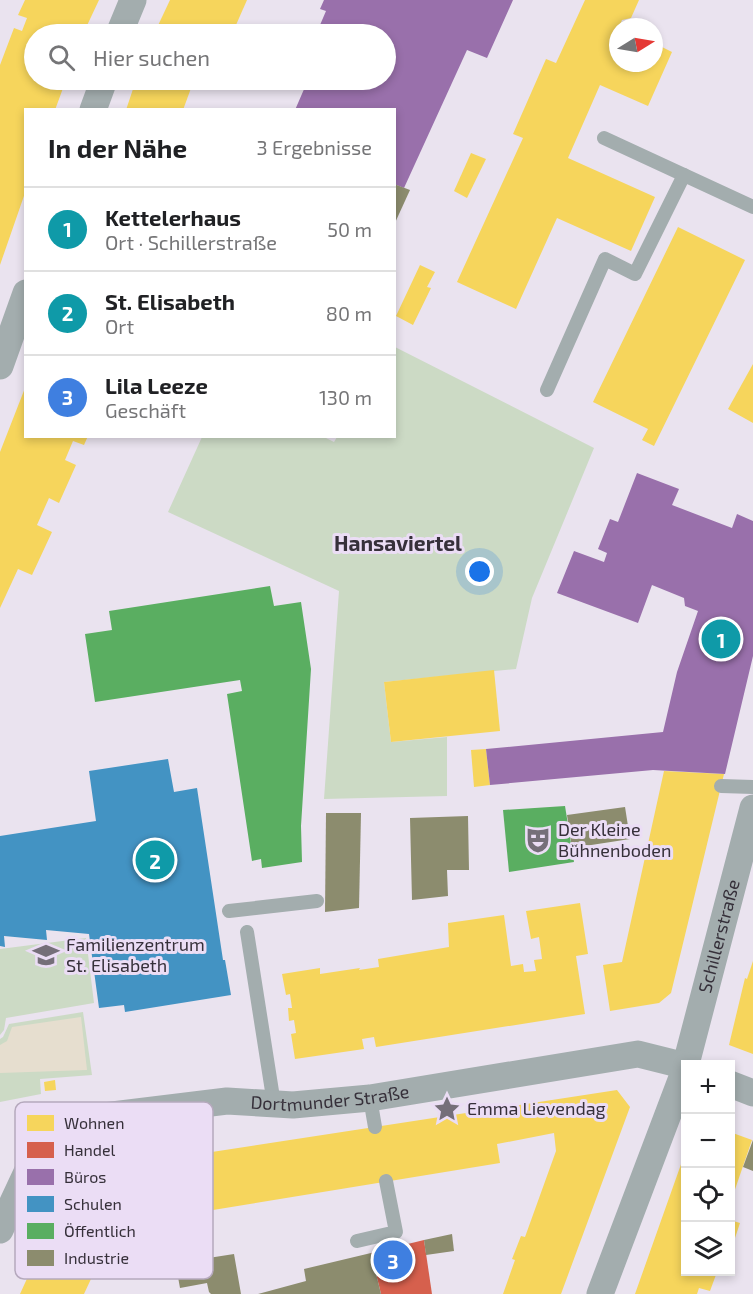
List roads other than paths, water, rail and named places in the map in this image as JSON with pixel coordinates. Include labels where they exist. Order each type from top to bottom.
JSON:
[{"type":"street","points":[[123,24],[133,0]]},
{"type":"street","points":[[94,108],[100,90]]},
{"type":"street","points":[[0,366],[24,299]]},
{"type":"street","name":"Schillerstraße","points":[[688,1060],[753,808]]},
{"type":"street","name":"Dortmunder Straße","points":[[213,1103],[227,1101],[293,1105],[370,1098],[638,1054],[681,1065]]},
{"type":"street","name":"Schillerstraße","points":[[600,1294],[681,1079]]},
{"type":"street","points":[[735,1086],[753,1093]]},
{"type":"street","name":"Dortmunder Straße","points":[[0,1230],[13,1175]]},
{"type":"lane","points":[[604,138],[753,207]]},
{"type":"lane","points":[[547,390],[605,259],[635,274],[684,175]]},
{"type":"lane","points":[[721,786],[753,787]]},
{"type":"lane","points":[[229,911],[317,900]]},
{"type":"lane","points":[[248,932],[274,1104]]},
{"type":"lane","points":[[370,1098],[375,1127]]},
{"type":"lane","points":[[357,1241],[396,1233],[386,1181]]},
{"type":"place","name":"Kettelerhaus","points":[[721,639]]},
{"type":"place","name":"Der Kleine Bühnenboden","points":[[538,840]]},
{"type":"place","name":"St. Elisabeth","points":[[155,860]]},
{"type":"place","name":"Familienzentrum St. Elisabeth","points":[[46,955]]},
{"type":"place","name":"Emma Lievendag","points":[[447,1109]]},
{"type":"place","name":"Lila Leeze","points":[[393,1260]]},
{"type":"district","name":"Hansaviertel","points":[[398,544]]}]
